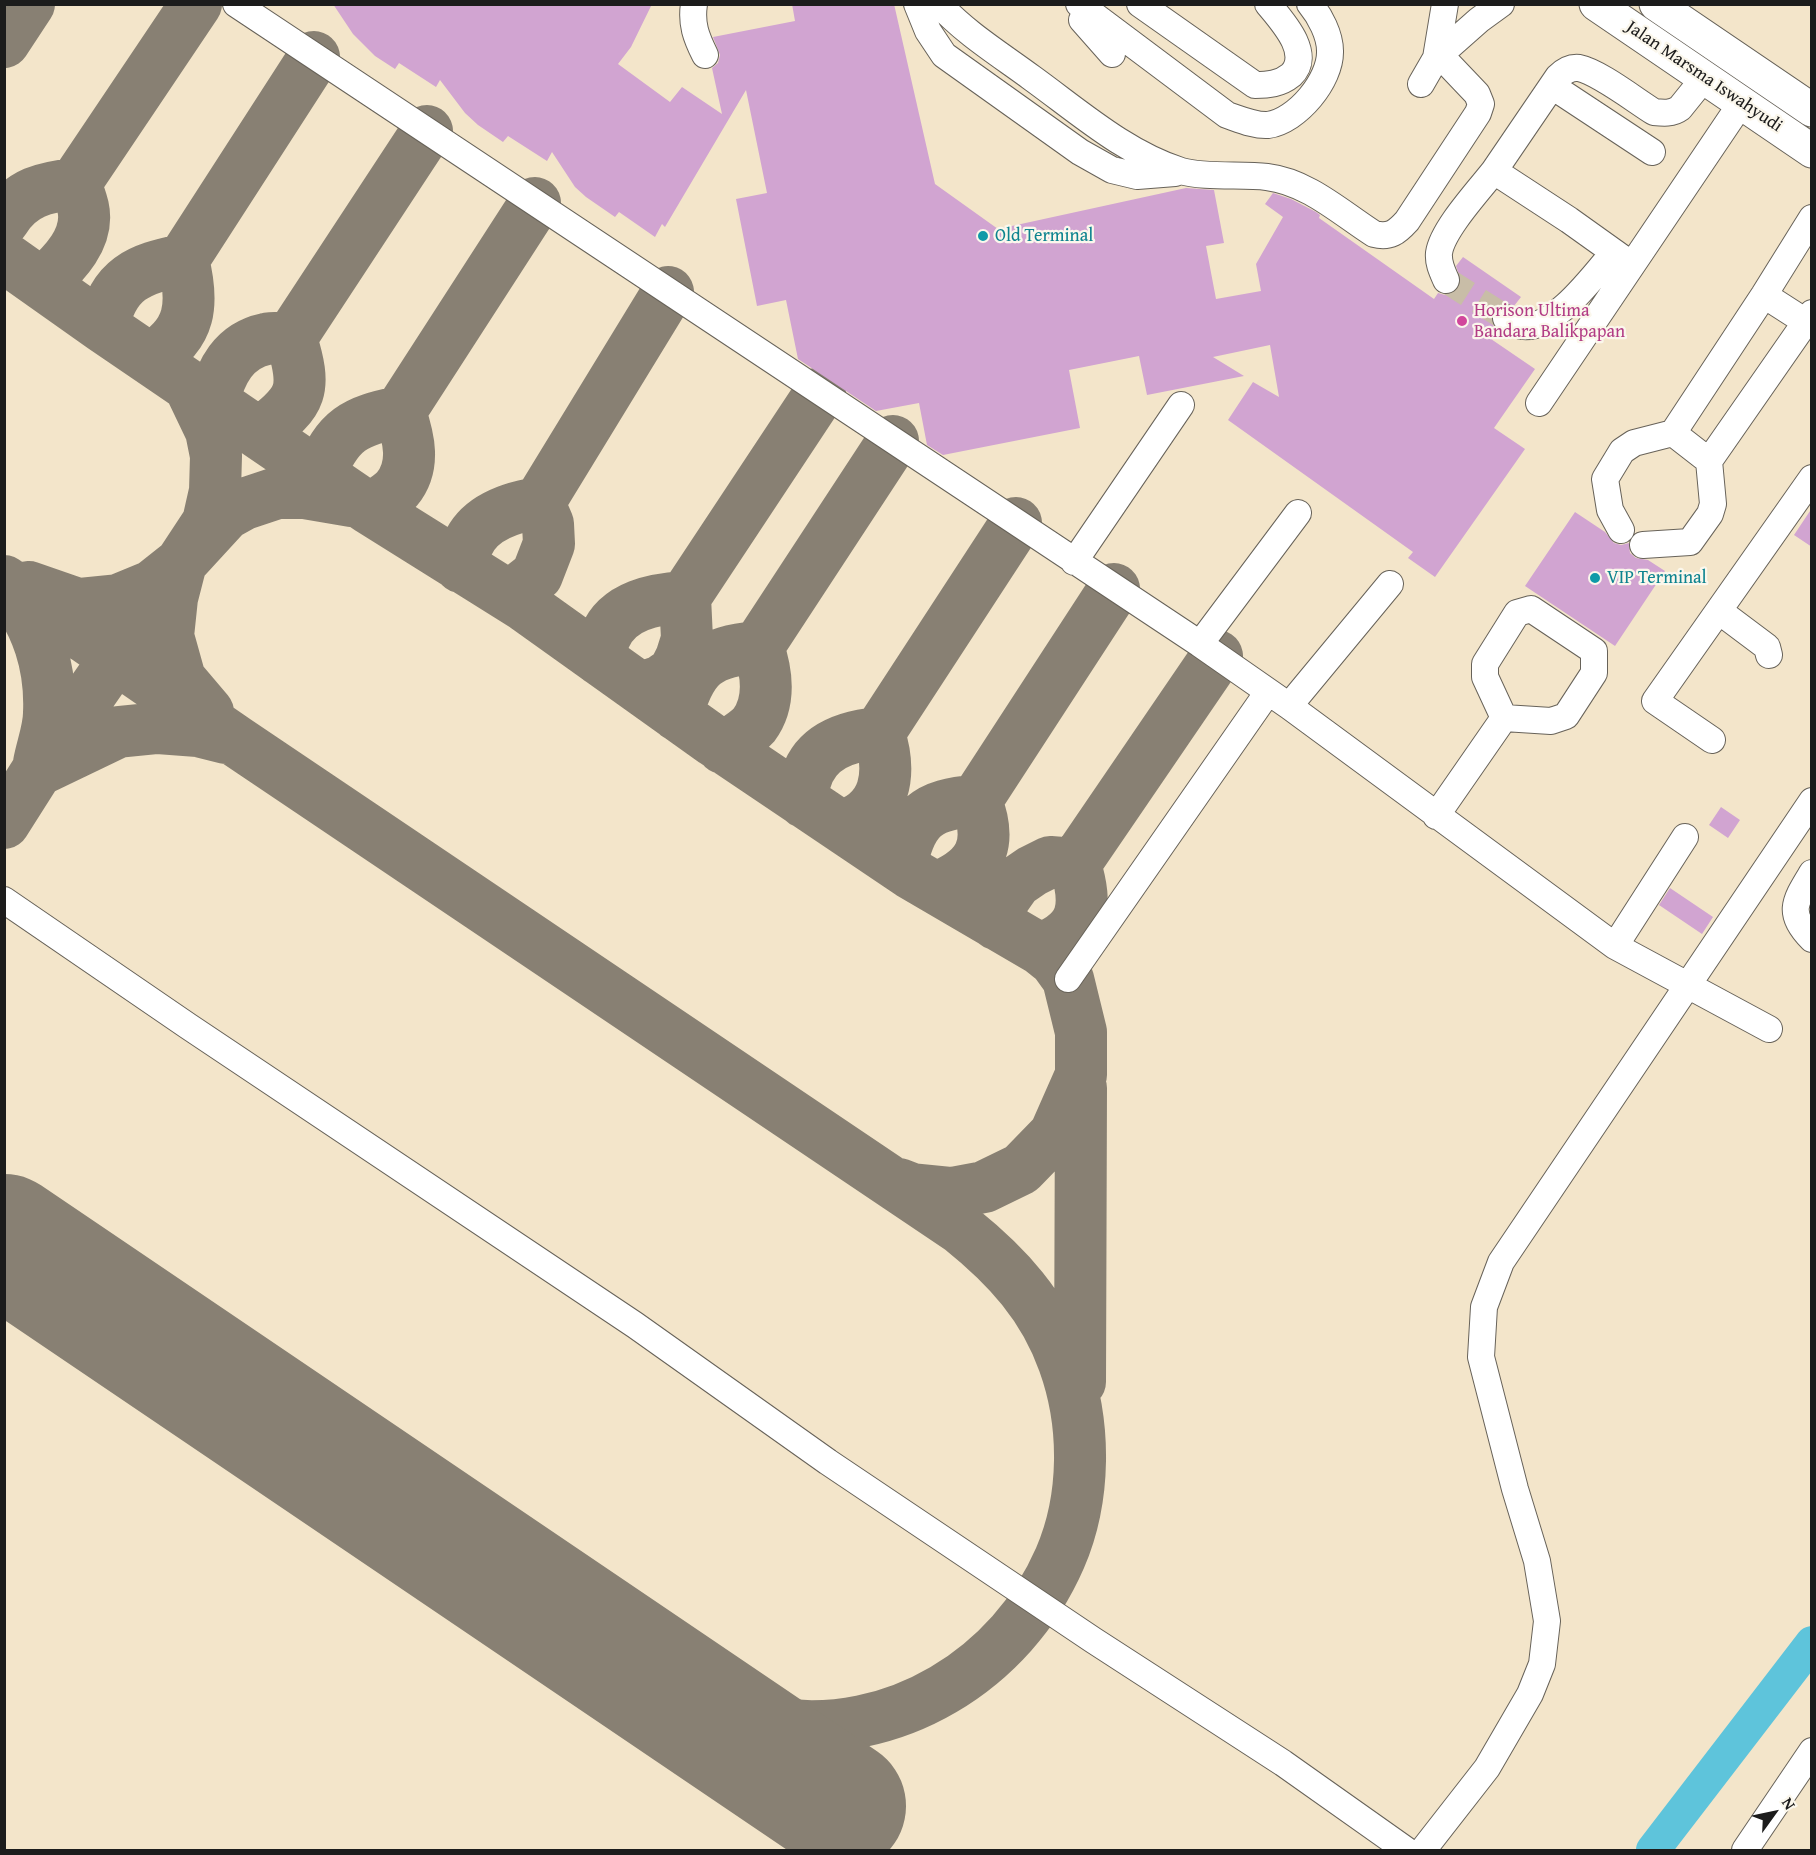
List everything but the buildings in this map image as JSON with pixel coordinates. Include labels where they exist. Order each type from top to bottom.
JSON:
[{"type":"highway","name":"Jalan Marsma Iswahyudi","points":[[1596,4],[1812,151]]},
{"type":"highway","name":"Jalan Marsma Iswahyudi","points":[[1656,4],[1812,110]]},
{"type":"street","points":[[236,4],[1200,645],[1289,706],[1615,945],[1769,1029]]},
{"type":"street","points":[[694,4],[692,22],[695,35],[705,55]]},
{"type":"street","points":[[917,4],[928,31],[944,55],[1080,152],[1112,170],[1137,176],[1185,172],[1284,180],[1303,188],[1374,234],[1384,236],[1391,235],[1407,221],[1478,113],[1481,104],[1477,94],[1438,55]]},
{"type":"street","points":[[939,4],[987,45],[1121,143],[1150,160],[1185,172]]},
{"type":"street","points":[[1068,4],[1112,54]]},
{"type":"street","points":[[1079,4],[1227,115],[1251,123],[1268,125],[1290,116],[1306,104],[1326,68],[1330,52],[1326,31],[1310,4]]},
{"type":"street","points":[[1140,4],[1255,85],[1269,85],[1284,81],[1294,71],[1299,60],[1292,36],[1268,4]]},
{"type":"street","points":[[1438,55],[1446,4]]},
{"type":"street","points":[[1421,84],[1438,55],[1501,4]]},
{"type":"street","points":[[1446,280],[1440,261],[1442,242],[1448,230],[1494,171],[1558,77],[1566,69],[1578,68],[1594,74],[1654,112],[1665,114],[1680,108],[1705,77]]},
{"type":"street","points":[[1552,86],[1652,152]]},
{"type":"street","points":[[1539,403],[1623,259],[1742,102]]},
{"type":"street","points":[[1494,171],[1623,259]]},
{"type":"street","points":[[1622,530],[1610,510],[1605,478],[1622,451],[1634,443],[1673,433],[1812,218]]},
{"type":"street","points":[[1506,318],[1521,326],[1532,326],[1551,318],[1623,259]]},
{"type":"street","points":[[1643,545],[1690,542],[1710,514],[1713,504],[1708,461],[1809,318],[1764,295]]},
{"type":"street","points":[[1074,562],[1181,405]]},
{"type":"street","points":[[1673,433],[1708,461]]},
{"type":"street","points":[[1712,740],[1655,701],[1812,478]]},
{"type":"street","points":[[1200,645],[1298,513]]},
{"type":"street","points":[[1289,706],[1390,584]]},
{"type":"street","points":[[1531,609],[1594,651],[1594,673],[1566,716],[1551,722],[1504,718],[1485,677],[1485,664],[1516,614],[1531,609]]},
{"type":"street","points":[[1719,611],[1767,647],[1769,655]]},
{"type":"street","points":[[1068,979],[1268,692]]},
{"type":"street","points":[[1436,816],[1504,718]]},
{"type":"street","points":[[1423,1851],[1487,1768],[1530,1694],[1542,1664],[1547,1621],[1537,1561],[1515,1489],[1481,1358],[1484,1307],[1502,1262],[1686,985],[1812,801]]},
{"type":"street","points":[[1615,945],[1685,837]]},
{"type":"street","points":[[1812,873],[1796,899],[1799,925],[1812,939]]},
{"type":"street","points":[[4,900],[635,1325],[828,1462],[1282,1763],[1406,1851]]},
{"type":"street","points":[[1744,1851],[1812,1751]]},
{"type":"waterway","points":[[1653,1850],[1812,1643]]},
{"type":"taxiway","points":[[4,42],[29,4]]},
{"type":"taxiway","points":[[4,220],[26,197],[44,189],[75,184],[196,4]]},
{"type":"taxiway","points":[[103,327],[113,298],[130,279],[141,272],[183,260],[314,57]]},
{"type":"taxiway","points":[[291,338],[427,131]]},
{"type":"taxiway","points":[[43,283],[67,259],[83,229],[83,207],[75,184]]},
{"type":"taxiway","points":[[320,474],[334,447],[350,430],[371,419],[400,412],[535,203]]},
{"type":"taxiway","points":[[4,257],[370,509],[525,606],[714,741],[910,873],[1040,949],[1055,961],[1068,979],[1081,1032],[1081,1075],[1055,1134],[1021,1169],[984,1187],[952,1193],[912,1189],[899,1184]]},
{"type":"taxiway","points":[[150,358],[164,349],[182,328],[188,304],[183,260]]},
{"type":"taxiway","points":[[461,567],[468,544],[480,527],[498,515],[539,503],[668,292]]},
{"type":"taxiway","points":[[213,401],[225,370],[237,354],[255,342],[291,338]]},
{"type":"taxiway","points":[[260,433],[285,412],[298,393],[299,370],[291,338]]},
{"type":"taxiway","points":[[29,587],[78,604],[118,600],[152,586],[181,563],[208,522],[215,491],[216,456],[211,431],[189,385]]},
{"type":"taxiway","points":[[647,686],[661,681],[674,672],[687,639],[685,597],[820,393]]},
{"type":"taxiway","points":[[370,509],[397,489],[407,471],[408,442],[400,412]]},
{"type":"taxiway","points":[[677,715],[688,684],[703,664],[725,653],[758,647],[893,441]]},
{"type":"taxiway","points":[[208,712],[180,679],[168,636],[172,598],[181,563],[226,514],[244,504],[277,493],[305,493],[352,501]]},
{"type":"taxiway","points":[[510,596],[537,575],[549,544],[548,524],[539,503]]},
{"type":"taxiway","points":[[879,733],[1016,523]]},
{"type":"taxiway","points":[[4,581],[236,741],[961,1229],[1009,1273],[1035,1305],[1046,1323],[1064,1363],[1076,1411],[1080,1461],[1075,1511],[1060,1558],[1039,1598],[1012,1633],[980,1664],[943,1690],[904,1709],[861,1721],[817,1726],[772,1723],[732,1713],[694,1698],[623,1659]]},
{"type":"taxiway","points":[[7,588],[18,601],[34,631],[48,679],[49,719],[39,763]]},
{"type":"taxiway","points":[[901,866],[910,836],[924,817],[933,810],[945,806],[976,801],[1114,589]]},
{"type":"taxiway","points":[[600,660],[603,643],[611,626],[628,611],[650,602],[685,597]]},
{"type":"taxiway","points":[[4,823],[37,771],[135,630]]},
{"type":"taxiway","points":[[723,748],[754,725],[763,707],[766,687],[764,666],[758,647]]},
{"type":"taxiway","points":[[1075,864],[1217,656]]},
{"type":"taxiway","points":[[41,769],[118,732],[158,728],[198,731],[226,738]]},
{"type":"taxiway","points":[[804,802],[804,784],[809,770],[824,751],[844,740],[879,733]]},
{"type":"taxiway","points":[[842,826],[869,812],[882,790],[885,763],[879,733]]},
{"type":"taxiway","points":[[936,888],[963,873],[979,855],[984,831],[976,801]]},
{"type":"taxiway","points":[[996,924],[1004,899],[1016,882],[1050,862],[1075,864]]},
{"type":"taxiway","points":[[1040,949],[1066,935],[1079,916],[1082,905],[1075,864]]},
{"type":"taxiway","points":[[1080,1382],[1081,1088]]},
{"type":"runway","points":[[4,1240],[840,1806]]},
{"type":"tunnel","points":[[1446,280],[1506,318]]},
{"type":"place","name":"Old Terminal","points":[[983,236]]},
{"type":"place","name":"Horison Ultima Bandara Balikpapan","points":[[1462,321]]},
{"type":"place","name":"VIP Terminal","points":[[1595,578]]}]
